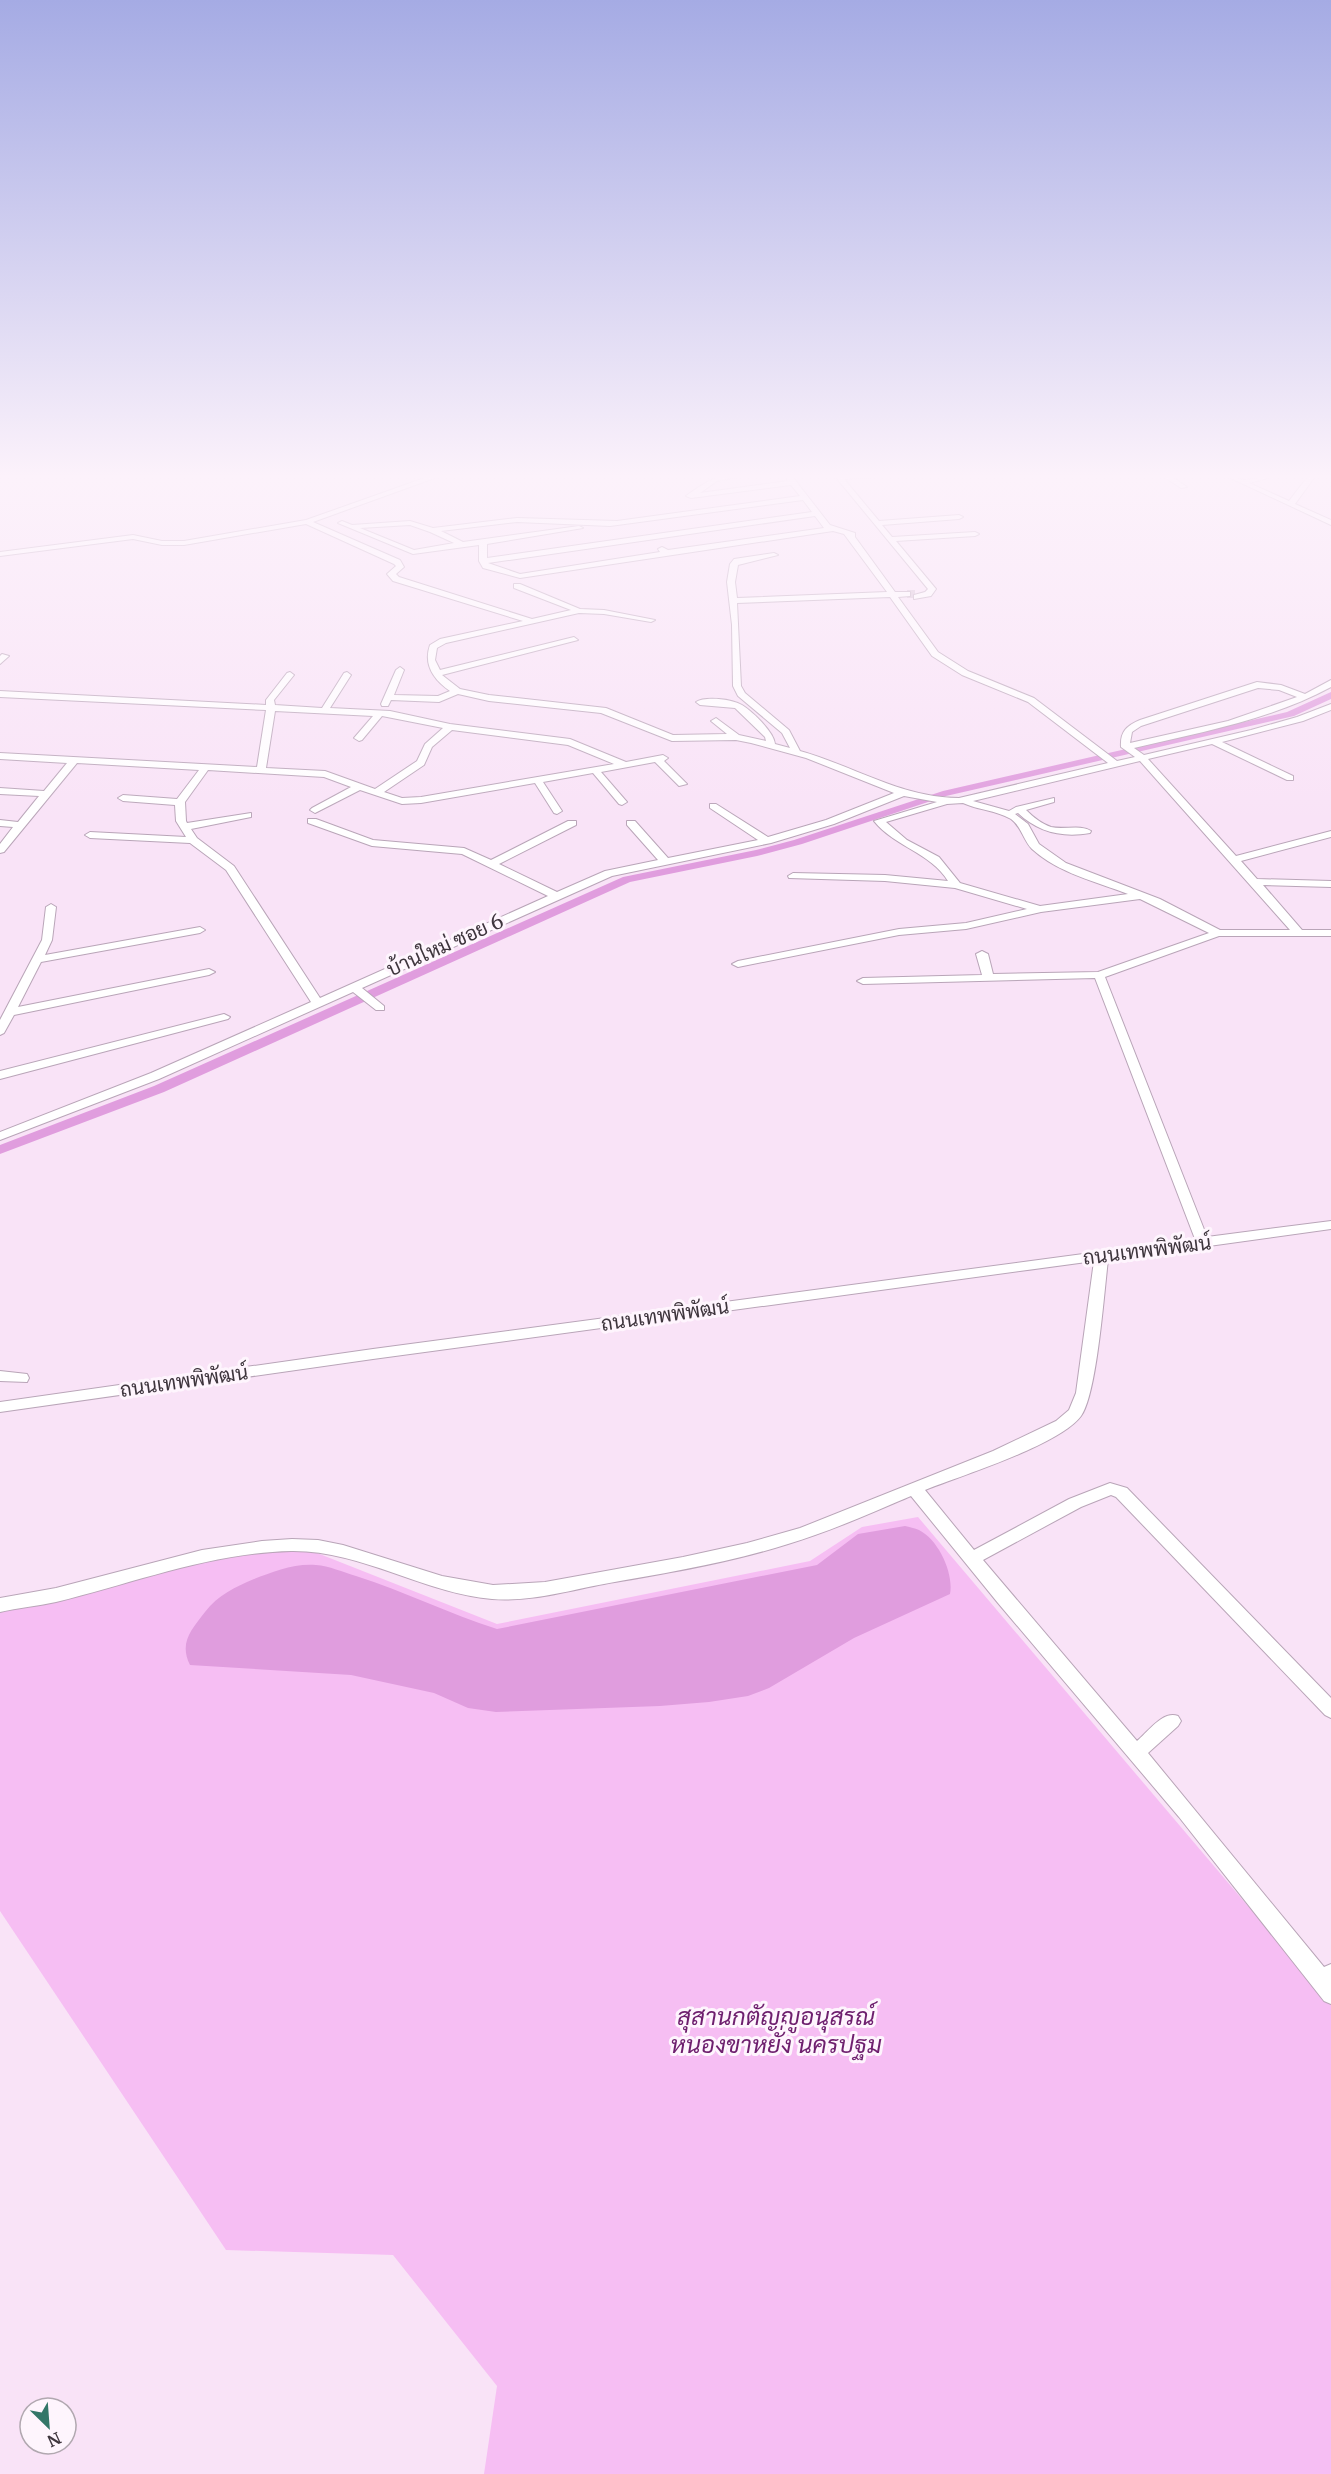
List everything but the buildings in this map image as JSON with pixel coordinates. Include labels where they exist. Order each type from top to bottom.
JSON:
[{"type":"street","points":[[433,590],[531,621]]},
{"type":"street","points":[[528,590],[579,611]]},
{"type":"street","points":[[732,590],[736,686],[741,694],[786,732],[797,753]]},
{"type":"street","points":[[889,590],[926,644],[944,662],[1031,700],[1112,762]]},
{"type":"street","points":[[733,601],[913,595],[928,594],[931,590]]},
{"type":"street","points":[[651,620],[604,612],[579,611],[438,644],[431,652],[431,660],[443,682],[457,691],[489,698],[603,710],[672,738],[736,737],[797,753],[903,793],[935,800],[988,806],[1006,813],[1024,826],[1035,846],[1051,858],[1077,872],[1165,905],[1218,933]]},
{"type":"street","points":[[438,673],[574,640]]},
{"type":"street","points":[[359,738],[381,711],[400,670]]},
{"type":"street","points":[[261,770],[272,696],[290,675]]},
{"type":"street","points":[[324,711],[347,675]]},
{"type":"street","points":[[1127,747],[1247,717],[1305,697],[1331,683]]},
{"type":"street","points":[[1298,932],[1235,859],[1139,756],[1127,747],[1124,736],[1129,727],[1251,687],[1271,686],[1305,697]]},
{"type":"street","points":[[388,698],[439,699],[457,691]]},
{"type":"street","points":[[0,694],[324,711],[381,711],[450,727],[570,742],[626,765]]},
{"type":"street","points":[[700,702],[728,703],[738,706],[770,736],[771,745]]},
{"type":"street","points":[[959,801],[1112,762],[1213,741],[1300,719],[1331,707]]},
{"type":"street","points":[[716,721],[736,737]]},
{"type":"street","points":[[377,792],[421,763],[428,746],[450,727]]},
{"type":"street","points":[[1213,741],[1290,778]]},
{"type":"street","points":[[0,756],[325,774],[402,801],[538,781],[660,758],[682,784]]},
{"type":"street","points":[[0,850],[75,759]]},
{"type":"street","points":[[206,767],[180,802],[179,815],[184,826],[193,840],[226,863],[317,1002]]},
{"type":"street","points":[[595,770],[622,802]]},
{"type":"street","points":[[538,781],[557,811]]},
{"type":"street","points":[[359,786],[313,815],[372,843],[458,850],[556,896]]},
{"type":"street","points":[[0,791],[46,794]]},
{"type":"street","name":"บ้านใหม่ ซอย 6","points":[[0,1136],[155,1076],[317,1002],[361,992],[556,896],[609,873],[767,841],[830,822],[903,793]]},
{"type":"street","points":[[123,798],[180,802]]},
{"type":"street","points":[[1006,813],[1051,800]]},
{"type":"street","points":[[946,801],[879,821],[894,835],[937,858],[948,870],[956,885]]},
{"type":"street","points":[[713,806],[767,841]]},
{"type":"street","points":[[1019,809],[1031,822],[1044,829],[1086,831]]},
{"type":"street","points":[[184,826],[248,814]]},
{"type":"street","points":[[491,864],[572,823]]},
{"type":"street","points":[[631,823],[665,861]]},
{"type":"street","points":[[0,824],[19,825]]},
{"type":"street","points":[[1235,859],[1331,834]]},
{"type":"street","points":[[90,835],[193,840]]},
{"type":"street","points":[[793,876],[885,878],[956,885],[1041,909]]},
{"type":"street","points":[[1255,882],[1331,884]]},
{"type":"street","points":[[738,964],[899,932],[978,924],[1041,909],[1138,896]]},
{"type":"street","points":[[0,1031],[47,940],[51,907]]},
{"type":"street","points":[[39,959],[200,930]]},
{"type":"street","points":[[863,981],[1100,975],[1218,933],[1331,933]]},
{"type":"street","points":[[982,954],[988,977]]},
{"type":"street","points":[[10,1012],[209,972]]},
{"type":"street","points":[[1100,975],[1203,1243]]},
{"type":"street","points":[[361,992],[380,1008]]},
{"type":"street","points":[[0,1075],[224,1017]]},
{"type":"street","name":"ถนนเทพพิพัฒน์","points":[[0,1407],[1331,1225]]},
{"type":"street","points":[[0,1605],[54,1595],[157,1566],[250,1548],[320,1545],[460,1588],[495,1592],[524,1591],[618,1575],[768,1544],[813,1529],[1014,1447],[1051,1430],[1075,1413],[1083,1393],[1101,1255]]},
{"type":"street","points":[[0,1376],[22,1378]]},
{"type":"street","points":[[914,1488],[1328,1983]]},
{"type":"street","points":[[973,1558],[1075,1503],[1110,1490],[1121,1492],[1331,1710]]},
{"type":"street","points":[[1136,1753],[1173,1720]]},
{"type":"green space","name":"สุสานกตัญญูอนุสรณ์ หนองขาหยั่ง นครปฐม","points":[[918,1517],[1331,2004],[1331,2474],[484,2474],[497,2386],[393,2255],[226,2250],[0,1911],[0,1601],[253,1550],[312,1551],[497,1624],[810,1561],[862,1527]]},
{"type":"shaded area","points":[[905,1526],[917,1529],[926,1535],[939,1549],[950,1577],[950,1594],[854,1638],[769,1688],[748,1696],[660,1706],[496,1712],[468,1708],[434,1693],[351,1675],[190,1665],[187,1657],[186,1643],[191,1631],[215,1601],[247,1582],[292,1567],[316,1565],[336,1569],[497,1629],[817,1565],[858,1534]]},
{"type":"waterway","points":[[0,1150],[159,1089],[627,879],[757,853],[798,842],[943,794],[1290,714],[1331,695]]},
{"type":"tunnel","points":[[907,594],[915,594]]}]
